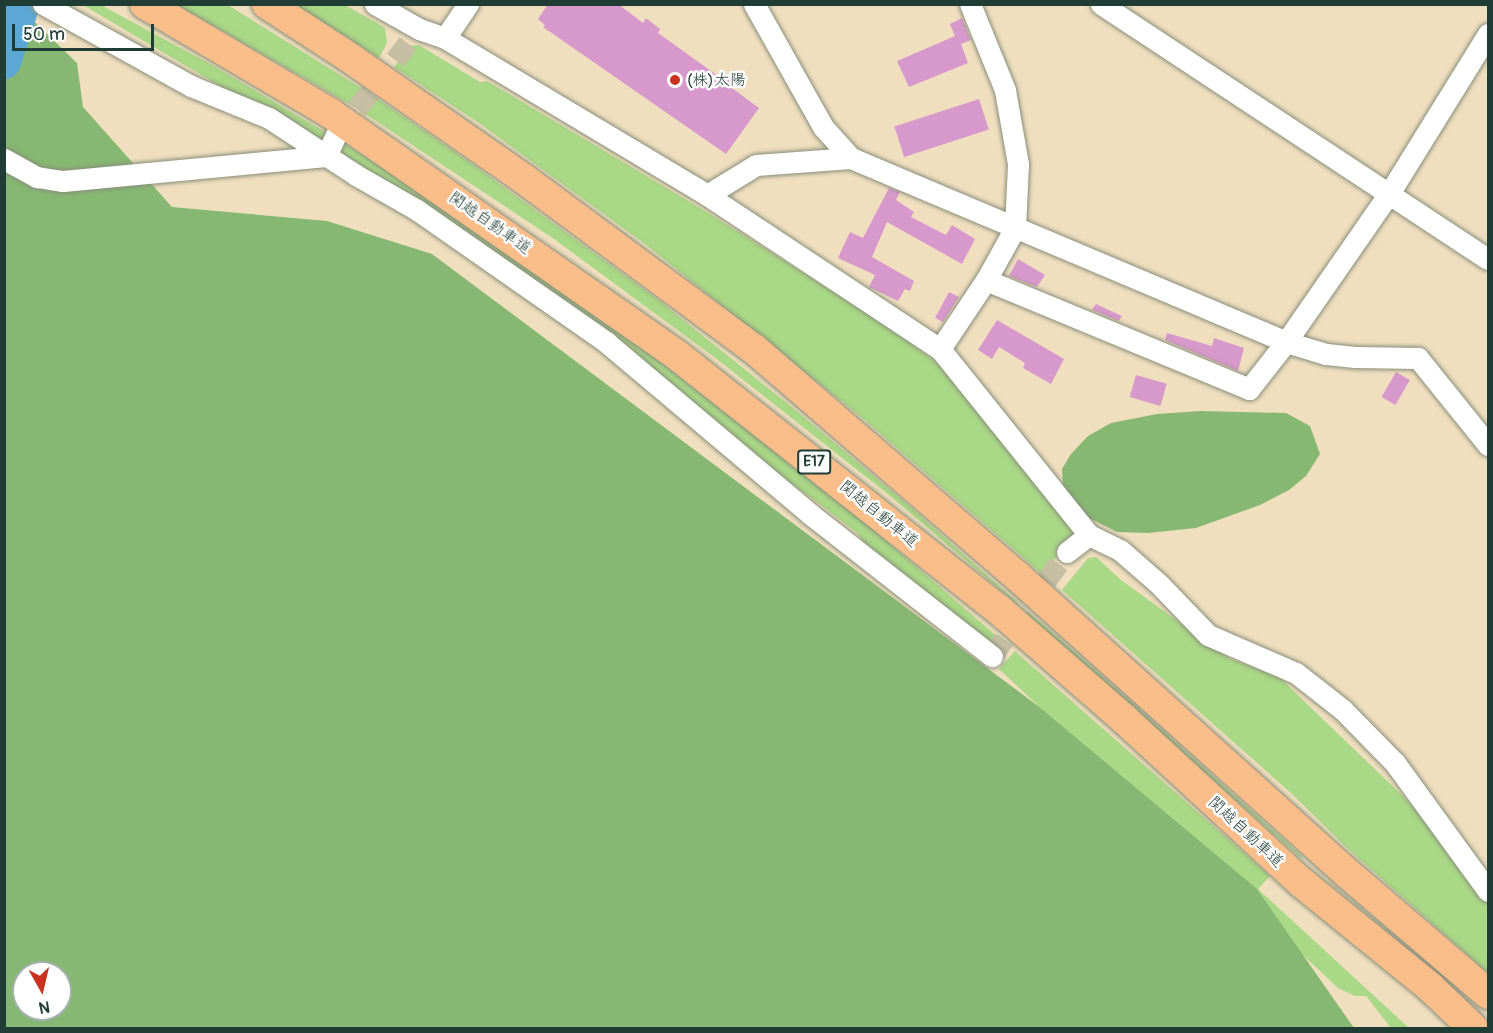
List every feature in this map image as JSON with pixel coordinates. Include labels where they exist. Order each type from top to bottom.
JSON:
[{"type":"highway","name":"関越自動車道","points":[[145,4],[330,113],[495,225],[677,355],[998,609],[1124,719],[1302,883],[1431,988],[1473,1029]]},
{"type":"highway","points":[[267,4],[350,58],[524,179],[754,349],[1017,576],[1347,873],[1455,963],[1488,994]]},
{"type":"street","points":[[43,4],[191,86],[268,118],[326,156],[417,210],[606,342],[810,514],[992,656]]},
{"type":"street","points":[[375,4],[419,29],[446,38],[707,195],[940,349],[1089,535],[1120,550],[1158,583],[1208,635],[1296,673],[1343,710],[1395,763],[1488,891]]},
{"type":"street","points":[[446,38],[468,4]]},
{"type":"street","points":[[754,4],[823,127],[851,158],[1286,342],[1326,354],[1418,358],[1488,445]]},
{"type":"street","points":[[940,349],[986,280],[1015,228],[1018,164],[1005,90],[970,4]]},
{"type":"street","points":[[1101,4],[1390,192],[1488,259]]},
{"type":"street","points":[[986,280],[1249,389],[1286,342],[1390,192],[1488,34]]},
{"type":"street","points":[[326,156],[336,135]]},
{"type":"street","points":[[4,159],[37,177],[63,181],[326,156]]},
{"type":"street","points":[[707,195],[756,165],[851,158]]},
{"type":"street","points":[[1067,552],[1089,535]]},
{"type":"green space","points":[[5,4],[17,5],[77,63],[83,107],[172,207],[327,221],[432,254],[1038,706],[1257,889],[1354,1028],[5,1028]]},
{"type":"green space","points":[[83,5],[101,5],[212,65],[330,135],[317,147],[271,116]]},
{"type":"green space","points":[[177,5],[228,5],[361,88],[351,105]]},
{"type":"green space","points":[[295,5],[345,5],[385,28],[387,43],[379,58]]},
{"type":"green space","points":[[419,45],[480,82],[487,81],[710,214],[889,327],[937,363],[1075,531],[1043,575],[861,417],[645,244],[479,123],[394,67],[410,46]]},
{"type":"green space","points":[[375,97],[464,158],[657,299],[793,408],[907,504],[1018,603],[889,495],[718,360],[554,239],[364,113]]},
{"type":"green space","points":[[345,144],[584,303],[853,512],[1000,639],[990,650],[880,562],[856,532],[817,502],[336,155]]},
{"type":"green space","points":[[1201,411],[1286,413],[1310,426],[1320,454],[1306,476],[1289,490],[1260,505],[1196,528],[1148,533],[1117,532],[1083,515],[1063,486],[1062,469],[1071,454],[1088,436],[1111,423],[1157,414]]},
{"type":"green space","points":[[1096,557],[1121,580],[1230,659],[1279,677],[1407,800],[1466,866],[1488,900],[1488,973],[1347,848],[1291,793],[1062,590],[1088,558]]},
{"type":"green space","points":[[1027,611],[1303,857],[1301,858],[1026,613]]},
{"type":"green space","points":[[1015,651],[1270,876],[1258,889],[1409,1028],[1391,1028],[1366,996],[1355,996],[1338,988],[999,669]]},
{"type":"building","name":"(株)太陽","points":[[548,4],[618,4],[643,23],[646,18],[660,29],[658,33],[718,76],[722,71],[736,82],[732,88],[759,108],[726,154],[543,27],[545,25],[538,19]]},
{"type":"building","points":[[962,18],[971,40],[961,44],[968,63],[909,87],[897,61],[955,36],[950,24]]},
{"type":"building","points":[[979,99],[989,129],[904,157],[894,127]]},
{"type":"building","points":[[889,188],[900,192],[896,200],[914,212],[911,217],[946,235],[952,225],[975,239],[962,264],[887,222],[872,257],[914,281],[910,291],[905,289],[898,301],[869,287],[875,275],[838,258],[850,232],[863,238]]},
{"type":"building","points":[[1018,259],[1045,275],[1037,287],[1009,276]]},
{"type":"building","points":[[949,292],[959,297],[943,322],[935,318]]},
{"type":"building","points":[[1096,304],[1122,316],[1119,321],[1092,310]]},
{"type":"building","points":[[997,320],[1064,359],[1051,384],[1023,368],[1025,363],[999,347],[992,359],[978,350]]},
{"type":"building","points":[[1167,333],[1212,346],[1214,338],[1244,348],[1238,371],[1165,340]]},
{"type":"building","points":[[1396,372],[1410,380],[1395,405],[1382,397]]},
{"type":"building","points":[[1136,375],[1167,384],[1160,406],[1130,397]]},
{"type":"waterway","points":[[4,62],[23,4]]},
{"type":"tunnel","points":[[338,133],[419,29]]},
{"type":"tunnel","points":[[992,656],[1067,552]]},
{"type":"place","name":"(株)太陽","points":[[675,80]]}]
